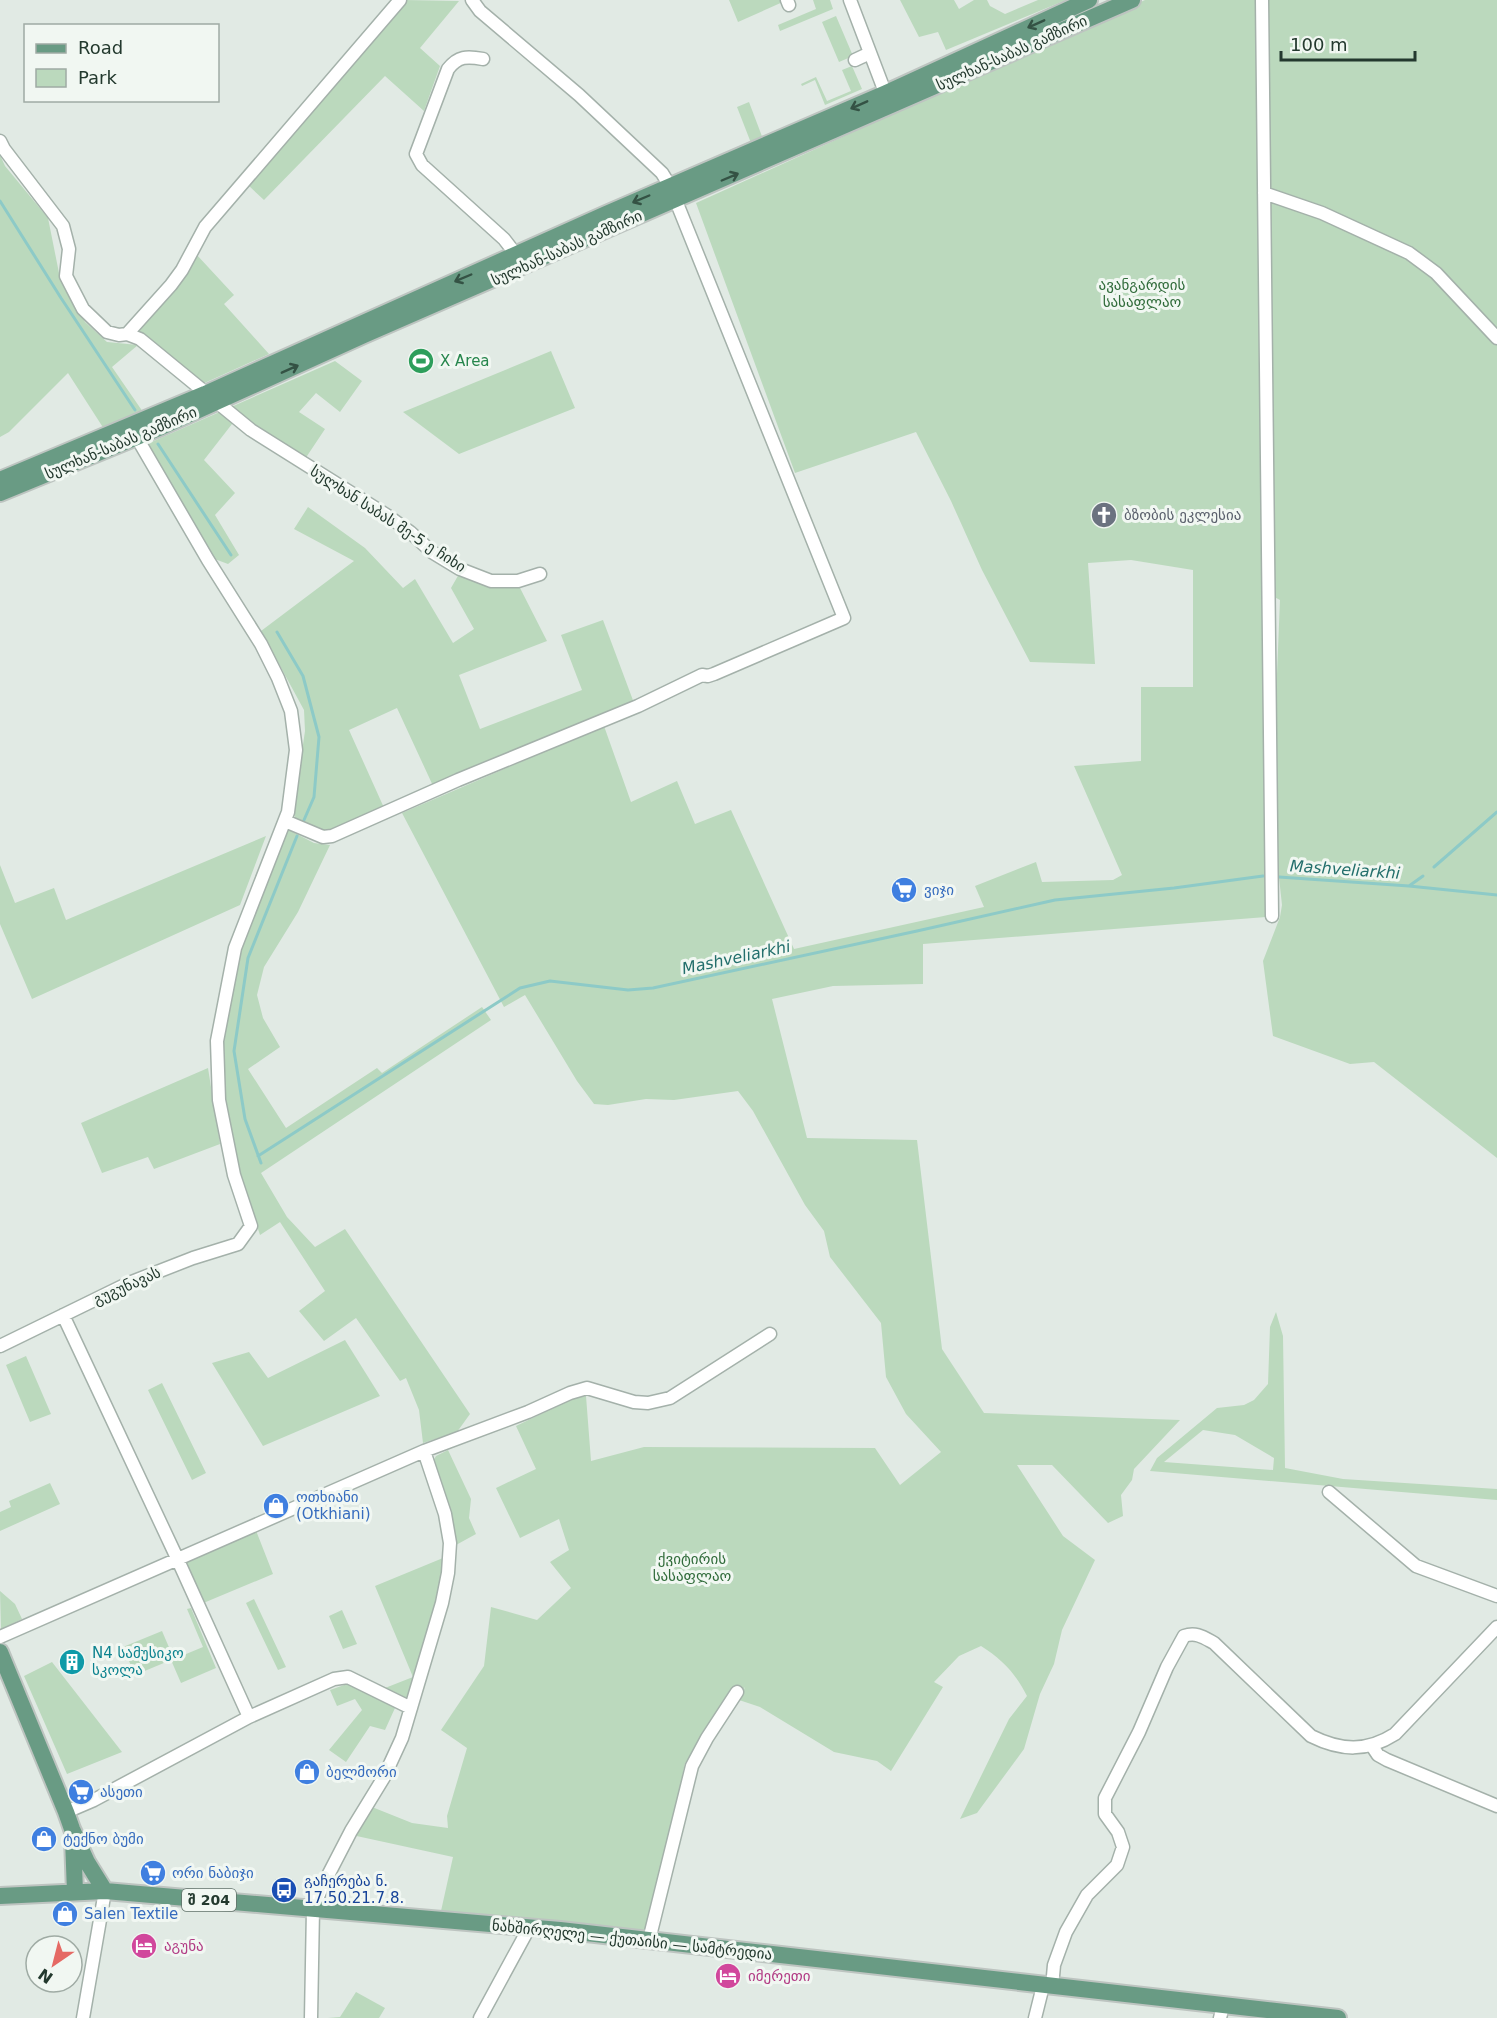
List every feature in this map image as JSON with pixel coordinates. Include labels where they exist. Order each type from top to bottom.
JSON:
[{"type":"main road","name":"სულხან-საბას გამზირი","points":[[889,100],[1089,0]]},
{"type":"main road","name":"სულხან-საბას გამზირი","points":[[0,493],[212,398],[416,298],[521,261],[889,100],[1132,0]]},
{"type":"main road","name":"სულხან-საბას გამზირი","points":[[0,480],[133,432]]},
{"type":"main road","points":[[0,1653],[72,1829],[105,1891]]},
{"type":"main road","points":[[72,1829],[75,1892]]},
{"type":"main road","name":"ნახშირღელე — ქუთაისი — სამტრედია","points":[[105,1891],[649,1940],[1048,1986],[1221,2012],[1338,2018]]},
{"type":"main road","name":"შ 204","points":[[0,1896],[105,1891]]},
{"type":"street","points":[[127,334],[182,270],[205,227],[399,0]]},
{"type":"street","points":[[133,432],[208,560],[261,644],[291,711],[296,750],[285,821],[323,837],[332,836],[458,780],[638,706],[702,675],[708,676],[844,618],[673,193],[662,173],[579,95],[480,11],[472,0]]},
{"type":"street","points":[[850,0],[889,100]]},
{"type":"street","points":[[1262,0],[1272,916]]},
{"type":"street","points":[[855,60],[870,53]]},
{"type":"street","points":[[483,59],[466,56],[458,59],[448,69],[416,154],[422,165],[504,239],[521,261]]},
{"type":"street","name":"სულხან საბას მე-5 ე ჩიხი","points":[[0,141],[63,226],[69,249],[66,276],[83,309],[107,332],[127,334],[140,339],[251,430],[388,516],[432,552],[460,569],[491,580],[518,581],[540,574]]},
{"type":"street","points":[[1264,194],[1322,213],[1409,253],[1436,273],[1497,338]]},
{"type":"street","name":"გუგუნავას","points":[[0,1346],[129,1283],[182,1262],[238,1244],[251,1226],[234,1174],[219,1100],[216,1041],[236,948],[285,821]]},
{"type":"street","points":[[63,1315],[249,1717]]},
{"type":"street","points":[[0,1637],[424,1451],[528,1412],[570,1393],[587,1388],[634,1402],[648,1403],[665,1400],[770,1334]]},
{"type":"street","points":[[311,2018],[313,1909],[351,1831],[393,1759],[411,1708],[442,1603],[448,1573],[450,1543],[445,1514],[424,1451]]},
{"type":"street","points":[[1329,1492],[1416,1566],[1497,1596]]},
{"type":"street","points":[[1035,2018],[1066,1932],[1088,1895],[1117,1865],[1123,1847],[1118,1832],[1105,1814],[1104,1798],[1139,1732],[1167,1667],[1184,1636],[1191,1633],[1214,1643],[1311,1736],[1329,1744],[1348,1748],[1372,1746],[1395,1734],[1497,1626]]},
{"type":"street","points":[[66,1812],[94,1800],[249,1717],[334,1679],[348,1677],[411,1708]]},
{"type":"street","points":[[649,1940],[692,1766],[707,1738],[738,1692]]},
{"type":"street","points":[[1372,1746],[1378,1755],[1388,1760],[1497,1806]]},
{"type":"street","points":[[83,2018],[105,1891]]},
{"type":"street","points":[[480,2018],[529,1928]]},
{"type":"green space","points":[[404,0],[459,1],[420,48],[440,66],[424,111],[385,76],[264,200],[248,185]]},
{"type":"green space","points":[[729,0],[785,0],[785,1],[738,22]]},
{"type":"green space","points":[[813,0],[830,0],[833,9],[780,31],[778,25],[816,9]]},
{"type":"green space","points":[[900,0],[954,0],[959,9],[974,0],[987,0],[990,6],[1005,14],[1038,0],[1066,0],[946,50],[938,32],[919,37]]},
{"type":"green space","points":[[1145,0],[1497,0],[1497,1158],[1374,1062],[1350,1064],[1273,1036],[1263,961],[1280,917],[1282,905],[1276,850],[1275,723],[1280,600],[1265,592],[1266,917],[923,944],[923,984],[833,986],[772,999],[807,1138],[917,1140],[942,1349],[984,1413],[1180,1420],[1134,1469],[1132,1480],[1121,1495],[1123,1516],[1108,1523],[1052,1465],[1017,1465],[1063,1536],[1095,1560],[1062,1630],[1054,1664],[1040,1694],[1024,1749],[977,1813],[960,1819],[1009,1719],[1027,1696],[1008,1668],[981,1646],[959,1656],[934,1682],[943,1687],[891,1771],[877,1761],[834,1752],[760,1707],[739,1700],[745,1687],[724,1710],[685,1763],[649,1931],[441,1911],[453,1857],[352,1835],[372,1807],[412,1823],[448,1828],[447,1816],[467,1748],[441,1730],[484,1666],[491,1607],[537,1620],[571,1588],[550,1562],[569,1550],[559,1519],[520,1538],[496,1488],[536,1469],[516,1426],[574,1398],[586,1396],[591,1461],[644,1447],[875,1448],[900,1485],[941,1452],[906,1414],[886,1377],[881,1323],[830,1257],[824,1231],[805,1205],[753,1111],[738,1091],[674,1100],[646,1099],[608,1105],[594,1104],[577,1081],[525,995],[504,1007],[402,813],[604,726],[631,802],[677,781],[695,824],[731,810],[794,949],[984,907],[975,886],[1036,862],[1042,882],[1113,880],[1122,875],[1074,766],[1141,761],[1141,687],[1193,687],[1193,570],[1131,560],[1088,563],[1095,664],[1030,662],[982,570],[951,501],[916,432],[795,473],[696,203]]},
{"type":"green space","points":[[836,16],[853,56],[839,62],[822,22]]},
{"type":"green space","points":[[852,66],[862,89],[825,105],[815,80],[802,86],[801,84],[816,77],[827,101],[851,91],[842,70]]},
{"type":"green space","points":[[749,102],[763,139],[751,143],[737,107]]},
{"type":"green space","points":[[0,155],[5,166],[48,218],[59,273],[85,322],[107,342],[138,345],[112,367],[143,412],[104,429],[68,373],[9,432],[0,437]]},
{"type":"green space","points":[[196,254],[234,295],[224,304],[269,354],[200,385],[136,330]]},
{"type":"green space","points":[[551,351],[575,408],[459,454],[403,412]]},
{"type":"green space","points":[[335,361],[362,381],[340,412],[316,393],[299,412],[325,429],[305,459],[242,417],[232,424],[204,460],[235,493],[215,515],[239,555],[228,564],[212,558],[147,444]]},
{"type":"green space","points":[[308,507],[365,548],[403,588],[415,579],[453,643],[474,629],[451,588],[459,574],[492,588],[519,586],[547,641],[459,675],[480,729],[582,690],[561,635],[603,620],[634,703],[434,788],[397,708],[349,730],[385,810],[333,829],[322,830],[297,822],[293,812],[305,731],[304,710],[261,631],[354,561],[294,529]]},
{"type":"green space","points":[[285,828],[314,843],[330,845],[298,912],[264,967],[257,995],[263,1018],[280,1047],[248,1069],[286,1128],[377,1068],[382,1073],[482,1007],[491,1020],[261,1173],[287,1217],[315,1247],[345,1229],[470,1414],[457,1432],[423,1443],[419,1410],[406,1378],[400,1381],[356,1318],[324,1341],[299,1311],[325,1291],[280,1222],[260,1235],[237,1165],[224,1101],[221,1041],[240,949]]},
{"type":"green space","points":[[266,836],[240,905],[32,999],[0,924],[0,865],[15,903],[54,888],[66,920]]},
{"type":"green space","points":[[208,1068],[220,1144],[154,1169],[148,1157],[102,1173],[81,1123]]},
{"type":"green space","points":[[1276,1312],[1283,1336],[1285,1468],[1343,1479],[1497,1489],[1497,1500],[1150,1471],[1157,1458],[1217,1408],[1244,1405],[1254,1400],[1268,1384],[1270,1327]],"holes":[[[1203,1430],[1235,1435],[1274,1458],[1273,1470],[1164,1462]]]},
{"type":"green space","points":[[345,1340],[380,1396],[263,1446],[212,1363],[249,1352],[268,1378]]},
{"type":"green space","points":[[26,1356],[51,1414],[30,1422],[6,1365]]},
{"type":"green space","points":[[162,1383],[206,1473],[192,1480],[148,1390]]},
{"type":"green space","points":[[448,1450],[471,1499],[469,1518],[476,1534],[456,1545],[432,1463],[436,1456]]},
{"type":"green space","points":[[50,1483],[60,1504],[0,1531],[0,1512],[11,1507],[9,1501]]},
{"type":"green space","points":[[255,1528],[273,1574],[201,1604],[185,1565],[186,1560]]},
{"type":"green space","points":[[443,1558],[439,1587],[412,1693],[409,1697],[397,1698],[385,1688],[413,1677],[375,1586]]},
{"type":"green space","points":[[0,1591],[15,1604],[22,1619],[1,1629]]},
{"type":"green space","points":[[254,1599],[286,1667],[278,1670],[246,1603]]},
{"type":"green space","points":[[191,1608],[216,1668],[181,1683],[171,1660],[135,1675],[123,1647],[162,1631],[174,1659],[203,1647],[187,1609]]},
{"type":"green space","points":[[342,1610],[357,1644],[343,1649],[329,1616]]},
{"type":"green space","points":[[52,1662],[122,1752],[67,1774],[24,1676]]},
{"type":"green space","points":[[347,1684],[395,1708],[385,1730],[370,1726],[346,1762],[329,1750],[362,1710],[355,1699],[337,1706],[330,1690]]},
{"type":"green space","points":[[356,1992],[385,2008],[379,2018],[328,2018],[340,2017]]},
{"type":"waterway","points":[[0,201],[135,410]]},
{"type":"waterway","points":[[158,444],[231,555]]},
{"type":"waterway","points":[[277,632],[303,676],[319,737],[314,797],[304,820]]},
{"type":"waterway","points":[[1434,867],[1497,812]]},
{"type":"waterway","points":[[261,1163],[245,1119],[234,1051],[248,958],[297,836]]},
{"type":"waterway","name":"Mashveliarkhi","points":[[258,1156],[520,988],[550,981],[628,990],[653,988],[1055,900],[1263,876]]},
{"type":"waterway","name":"Mashveliarkhi","points":[[1279,877],[1409,886],[1423,876]]},
{"type":"waterway","name":"Mashveliarkhi","points":[[1409,886],[1497,895]]},
{"type":"place","name":"X Area","points":[[421,361]]},
{"type":"place","name":"ბზობის ეკლესია","points":[[1104,515]]},
{"type":"place","name":"ვიჯი","points":[[904,890]]},
{"type":"place","name":"ოთხიანი (Otkhiani)","points":[[276,1506]]},
{"type":"place","name":"N4 სამუსიკო სკოლა","points":[[72,1662]]},
{"type":"place","name":"ბელმორი","points":[[307,1772]]},
{"type":"place","name":"ასეთი","points":[[81,1792]]},
{"type":"place","name":"ტექნო ბუმი","points":[[44,1839]]},
{"type":"place","name":"ორი ნაბიჯი","points":[[153,1873]]},
{"type":"place","name":"გაჩერება ნ. 17.50.21.7.8.","points":[[284,1890]]},
{"type":"place","name":"Salen Textile","points":[[65,1914]]},
{"type":"place","name":"აგუნა","points":[[144,1946]]},
{"type":"place","name":"იმერეთი","points":[[728,1976]]},
{"type":"park label","name":"ავანგარდის სასაფლაო","points":[[1142,294]]},
{"type":"park label","name":"ქვიტირის სასაფლაო","points":[[692,1568]]}]
